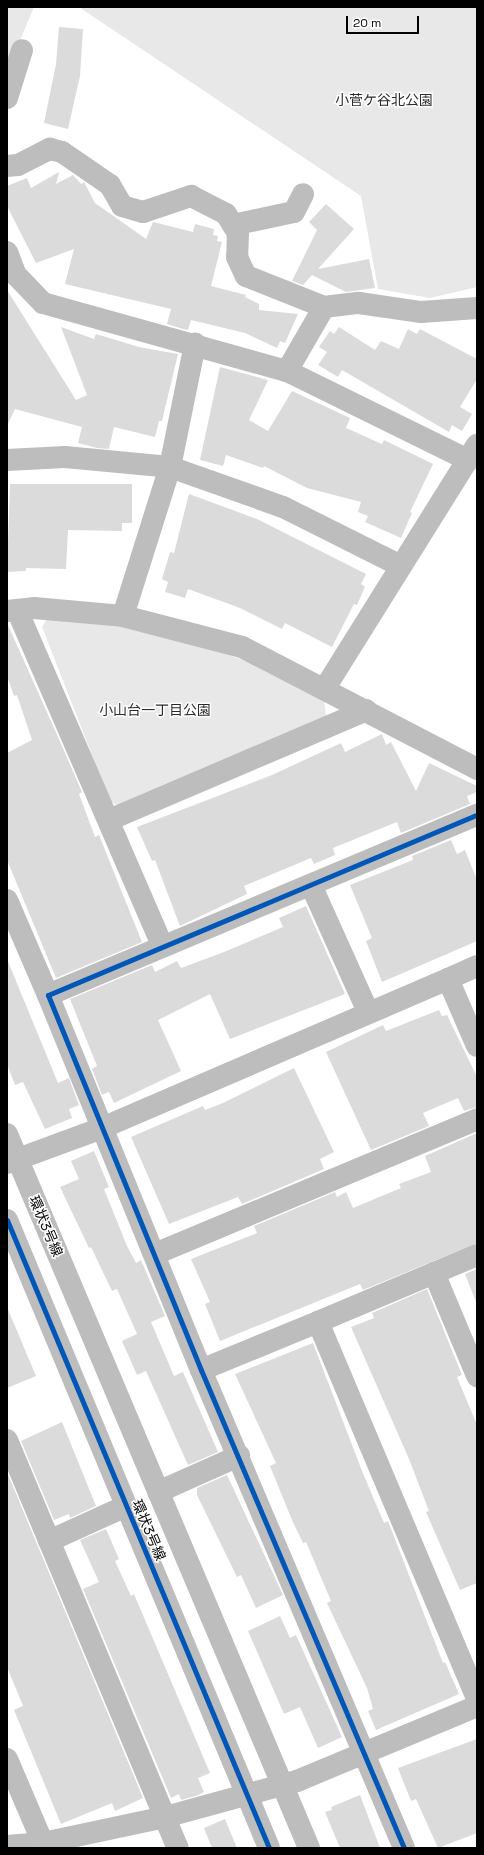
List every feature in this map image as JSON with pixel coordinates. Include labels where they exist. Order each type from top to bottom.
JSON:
[{"type":"street","points":[[7,98],[22,50]]},
{"type":"street","points":[[7,166],[18,165],[50,149],[62,152],[110,185],[122,206],[144,212],[191,196],[226,214],[238,233],[237,257],[246,276],[324,307],[359,303],[421,312],[477,308]]},
{"type":"street","points":[[233,225],[294,212],[303,194]]},
{"type":"street","points":[[7,252],[16,275],[43,303],[195,344],[287,372],[472,452],[325,688]]},
{"type":"street","points":[[287,372],[324,307]]},
{"type":"street","points":[[123,616],[170,466],[195,344]]},
{"type":"street","points":[[7,460],[65,457],[170,466],[283,507],[401,566]]},
{"type":"street","points":[[162,945],[110,820],[12,611],[34,608],[123,616],[242,647],[325,688],[477,768]]},
{"type":"street","points":[[110,820],[367,710]]},
{"type":"street","points":[[48,995],[162,945],[477,816]]},
{"type":"street","points":[[311,885],[368,1012]]},
{"type":"street","points":[[7,900],[155,1254],[201,1370],[365,1752],[404,1848]]},
{"type":"street","points":[[12,1161],[102,1128],[477,966]]},
{"type":"street","points":[[448,979],[477,1046]]},
{"type":"street","points":[[155,1254],[477,1119]]},
{"type":"street","name":"環状3号線","points":[[7,1134],[12,1161],[158,1492],[309,1848]]},
{"type":"street","name":"環状3号線","points":[[7,1220],[269,1848]]},
{"type":"street","points":[[201,1370],[477,1255]]},
{"type":"street","points":[[434,1273],[477,1376]]},
{"type":"street","points":[[318,1322],[477,1699]]},
{"type":"street","points":[[8,1447],[178,1848]]},
{"type":"street","points":[[158,1492],[239,1456]]},
{"type":"street","points":[[49,1541],[126,1506]]},
{"type":"street","points":[[7,1846],[44,1845],[165,1817],[282,1786],[477,1706]]},
{"type":"street","points":[[7,1759],[44,1845]]},
{"type":"green space","points":[[7,7],[34,7],[7,71]]},
{"type":"green space","name":"小菅ケ谷北公園","points":[[79,7],[477,7],[477,287],[430,298],[378,289],[361,196]]},
{"type":"green space","name":"小山台一丁目公園","points":[[47,619],[120,624],[193,642],[251,663],[324,698],[326,717],[120,807],[110,801],[42,627]]},
{"type":"building","points":[[59,27],[83,29],[80,76],[68,129],[44,123],[56,64]]},
{"type":"building","points":[[59,172],[56,184],[73,175],[81,184],[84,182],[95,203],[146,239],[153,222],[193,232],[195,224],[214,229],[213,235],[218,236],[217,241],[222,242],[211,286],[246,295],[245,297],[259,304],[259,310],[298,314],[285,343],[280,341],[277,348],[245,333],[191,320],[188,330],[183,329],[167,324],[171,309],[65,284],[74,249],[36,263],[7,206],[7,186],[27,178],[31,188]]},
{"type":"building","points":[[326,204],[354,229],[318,269],[369,259],[375,288],[346,292],[312,275],[303,285],[292,281],[317,230],[309,222]]},
{"type":"building","points":[[7,290],[76,400],[87,395],[61,327],[94,339],[96,334],[139,347],[178,354],[162,421],[159,421],[155,437],[114,427],[109,449],[97,448],[78,443],[82,427],[15,409],[7,426]]},
{"type":"building","points":[[339,327],[375,350],[381,341],[399,349],[408,329],[417,334],[420,329],[477,359],[477,379],[460,407],[472,414],[462,431],[452,425],[449,432],[342,370],[338,377],[318,365],[327,352],[319,347],[330,331],[334,334]]},
{"type":"building","points":[[220,367],[268,380],[249,420],[268,431],[292,391],[350,418],[346,428],[382,444],[384,440],[433,464],[410,512],[412,513],[401,538],[365,522],[368,516],[358,512],[361,502],[307,488],[264,466],[263,468],[226,455],[223,466],[200,460]]},
{"type":"building","points":[[10,484],[132,484],[132,523],[122,523],[122,531],[68,530],[66,569],[26,568],[26,571],[7,572]]},
{"type":"building","points":[[189,494],[257,519],[366,574],[361,584],[365,587],[357,605],[354,604],[332,647],[285,623],[282,629],[240,608],[188,589],[185,598],[165,592],[168,582],[162,579],[170,552],[174,553]]},
{"type":"building","points":[[7,623],[82,792],[79,794],[95,837],[99,835],[142,942],[56,978],[7,860],[7,753],[32,740],[17,695],[14,696],[7,676]]},
{"type":"building","points":[[382,734],[386,745],[391,742],[416,791],[429,763],[477,786],[477,792],[467,796],[470,804],[401,833],[397,822],[333,848],[335,855],[314,864],[311,858],[244,886],[247,894],[180,926],[155,860],[152,861],[137,827],[272,775],[341,743],[345,752]]},
{"type":"building","points":[[451,840],[457,854],[465,850],[477,880],[477,941],[382,982],[366,941],[372,938],[350,885],[413,860],[412,856]]},
{"type":"building","points":[[306,906],[345,994],[230,1039],[210,994],[158,1020],[181,1071],[114,1103],[109,1092],[102,1095],[92,1069],[97,1066],[70,999],[152,965],[155,972],[177,961],[181,968],[224,952],[283,927],[279,918]]},
{"type":"building","points":[[7,959],[58,1083],[69,1078],[79,1105],[69,1109],[72,1118],[45,1129],[23,1082],[15,1085],[7,1064]]},
{"type":"building","points":[[439,1010],[442,1016],[447,1015],[477,1077],[477,1107],[464,1111],[458,1098],[423,1113],[429,1126],[371,1150],[326,1052],[383,1025],[386,1031]]},
{"type":"building","points":[[294,1068],[334,1152],[320,1159],[324,1169],[242,1204],[238,1197],[169,1224],[131,1137],[203,1106],[205,1110],[223,1103]]},
{"type":"building","points":[[477,1133],[477,1243],[363,1290],[360,1284],[220,1341],[205,1304],[210,1302],[191,1259],[257,1233],[254,1226],[335,1192],[337,1197],[346,1192],[353,1208],[401,1188],[399,1184],[431,1172],[425,1156]]},
{"type":"building","points":[[94,1151],[109,1187],[104,1189],[127,1246],[136,1263],[141,1260],[165,1316],[151,1322],[174,1376],[183,1372],[218,1452],[188,1465],[146,1371],[137,1375],[122,1341],[137,1334],[117,1289],[112,1291],[91,1247],[89,1248],[60,1187],[79,1179],[71,1161]]},
{"type":"building","points":[[477,1269],[477,1302],[476,1302],[465,1274]]},
{"type":"building","points":[[427,1289],[462,1375],[457,1377],[477,1425],[477,1583],[460,1590],[426,1512],[429,1511],[409,1459],[351,1327],[374,1318],[372,1313]]},
{"type":"building","points":[[7,1307],[36,1376],[7,1388]]},
{"type":"building","points":[[313,1343],[362,1471],[384,1523],[388,1521],[443,1663],[445,1662],[459,1694],[376,1730],[368,1711],[373,1709],[367,1688],[327,1603],[331,1601],[306,1542],[303,1543],[292,1520],[270,1466],[276,1463],[235,1374]]},
{"type":"building","points":[[62,1422],[96,1506],[70,1518],[69,1514],[54,1520],[21,1441]]},
{"type":"building","points":[[7,1472],[143,1798],[115,1811],[112,1803],[61,1824],[14,1710],[23,1706],[7,1667]]},
{"type":"building","points":[[227,1475],[283,1595],[256,1608],[241,1575],[237,1577],[197,1495],[197,1488]]},
{"type":"building","points":[[106,1529],[119,1559],[115,1561],[131,1596],[134,1594],[210,1773],[198,1778],[204,1792],[196,1796],[181,1800],[179,1794],[171,1798],[83,1589],[99,1582],[80,1540]]},
{"type":"building","points":[[280,1616],[290,1638],[296,1635],[342,1737],[318,1748],[300,1707],[284,1714],[248,1631]]},
{"type":"building","points":[[477,1739],[477,1833],[438,1848],[416,1799],[411,1801],[398,1768]]},
{"type":"building","points":[[360,1795],[380,1848],[340,1848],[325,1812],[332,1810],[331,1807]]},
{"type":"building","points":[[225,1819],[237,1848],[212,1848],[204,1828]]},
{"type":"cycle path","points":[[404,1848],[201,1370],[48,995],[477,815]]},
{"type":"cycle path","points":[[7,1220],[269,1848]]}]
